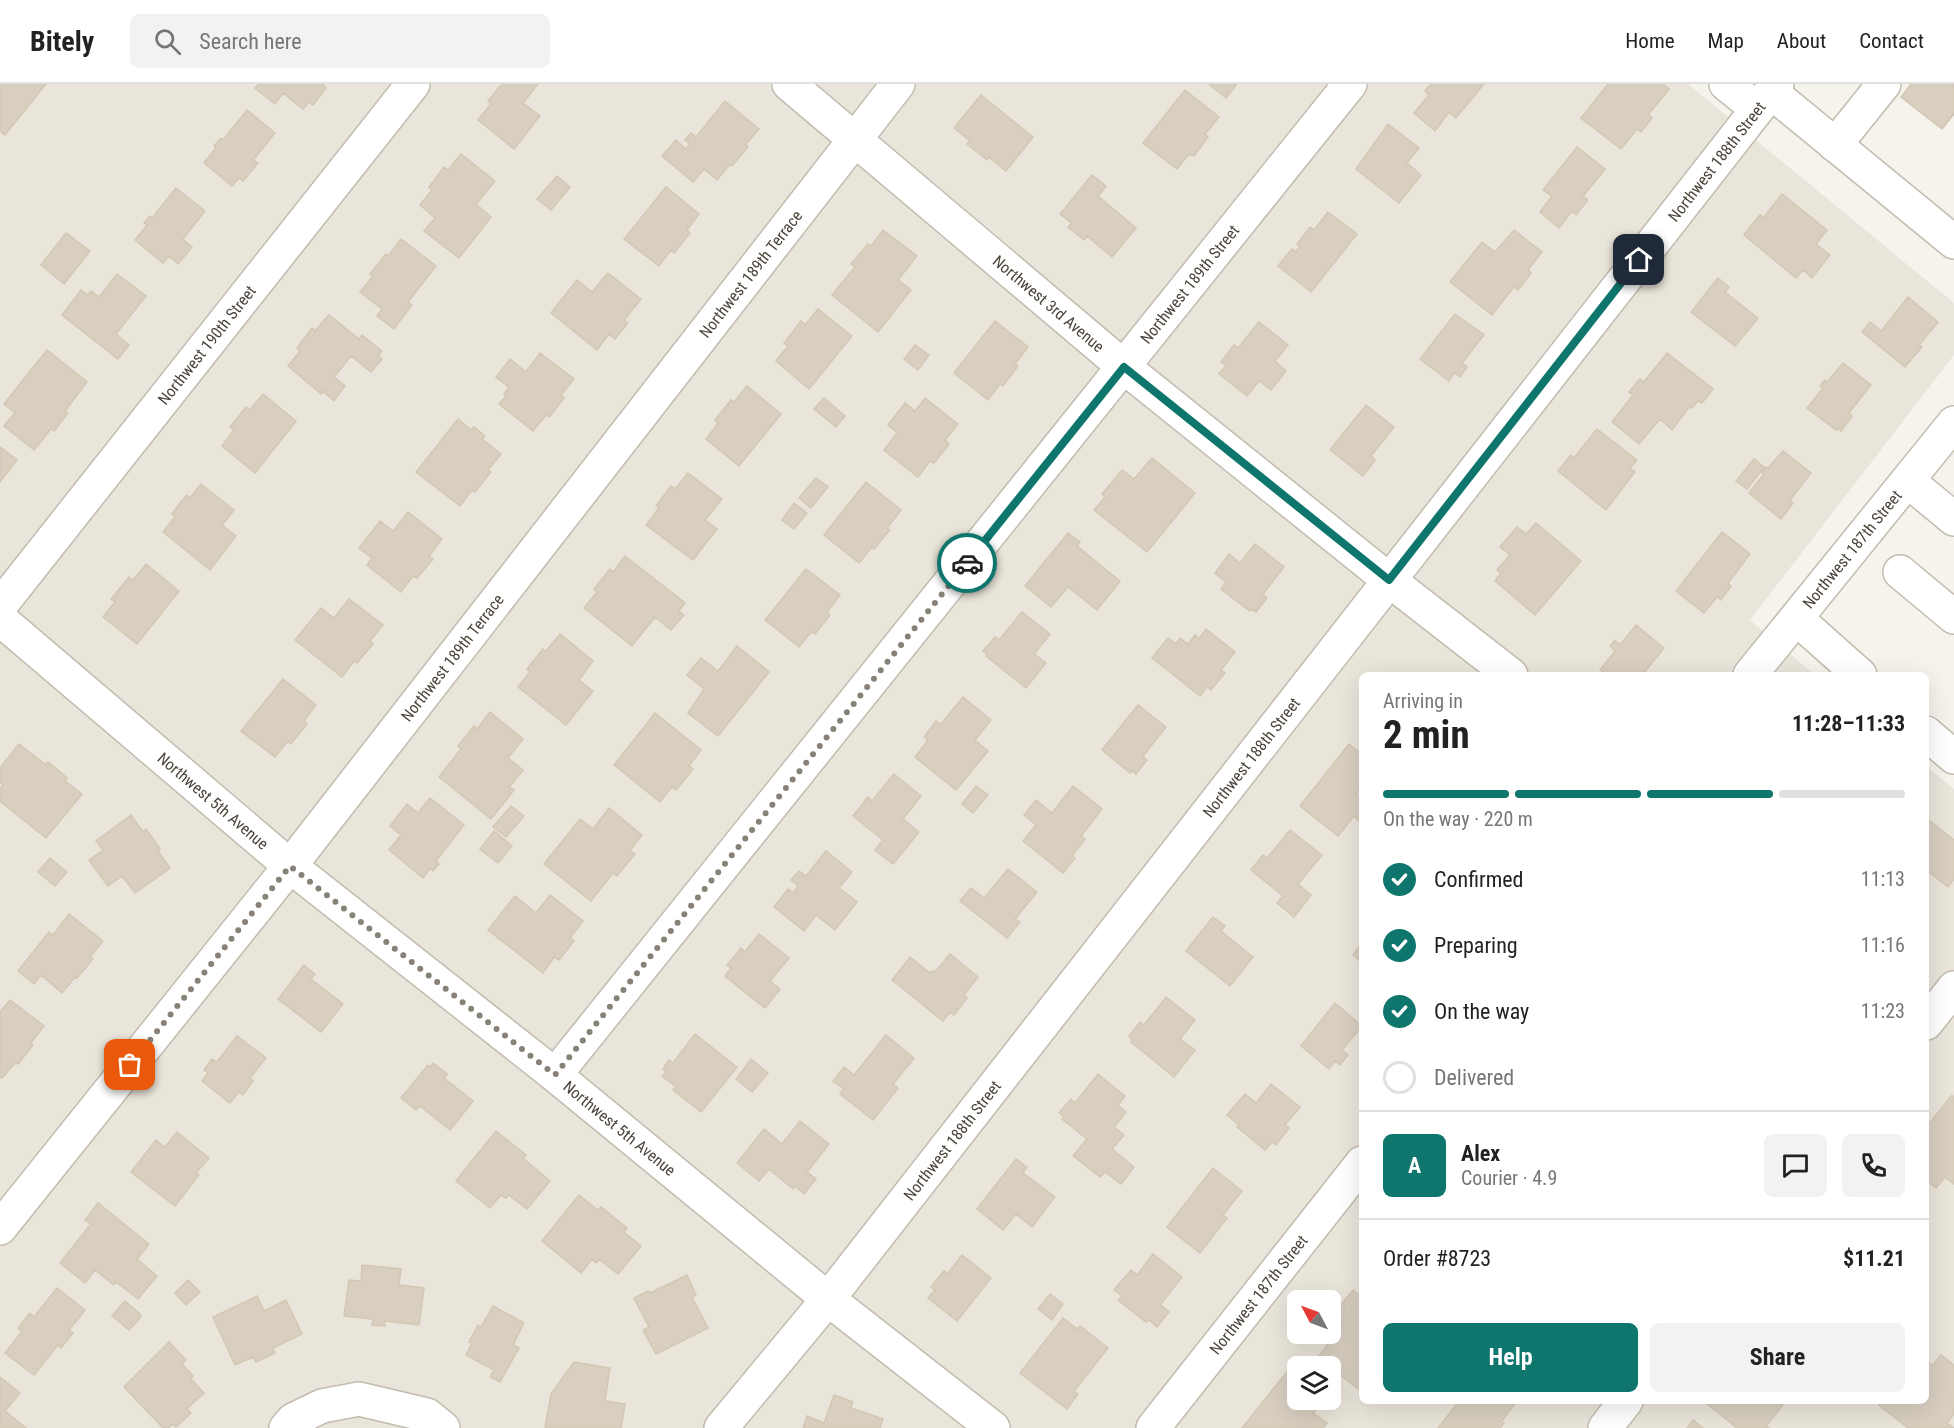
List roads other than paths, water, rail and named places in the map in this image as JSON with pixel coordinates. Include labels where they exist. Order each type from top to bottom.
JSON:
[{"type":"street","name":"Northwest 190th Street","points":[[0,606],[413,84]]},
{"type":"street","name":"Northwest 3rd Avenue","points":[[789,84],[1124,367],[1507,672]]},
{"type":"street","name":"Northwest 189th Terrace","points":[[0,1228],[290,866],[898,84]]},
{"type":"street","name":"Northwest 189th Street","points":[[555,1075],[1350,84]]},
{"type":"street","points":[[1726,84],[1769,95],[1835,145],[1954,242]]},
{"type":"street","points":[[1835,145],[1884,84]]},
{"type":"street","name":"Northwest 188th Street","points":[[721,1428],[828,1299],[1769,95]]},
{"type":"street","name":"Northwest 187th Street","points":[[1753,672],[1954,423]]},
{"type":"street","points":[[1908,481],[1954,519]]},
{"type":"street","points":[[1900,572],[1954,616]]},
{"type":"street","name":"Northwest 5th Avenue","points":[[0,619],[290,866],[555,1075],[828,1299],[993,1428]]},
{"type":"street","points":[[1797,619],[1857,672]]},
{"type":"street","points":[[1929,736],[1954,757]]},
{"type":"street","points":[[1929,1019],[1954,988]]},
{"type":"street","name":"Northwest 187th Street","points":[[1153,1428],[1359,1167]]},
{"type":"street","points":[[290,1424],[322,1406],[359,1399],[427,1415],[443,1428]]},
{"type":"street","points":[[1605,1428],[1624,1404]]}]
